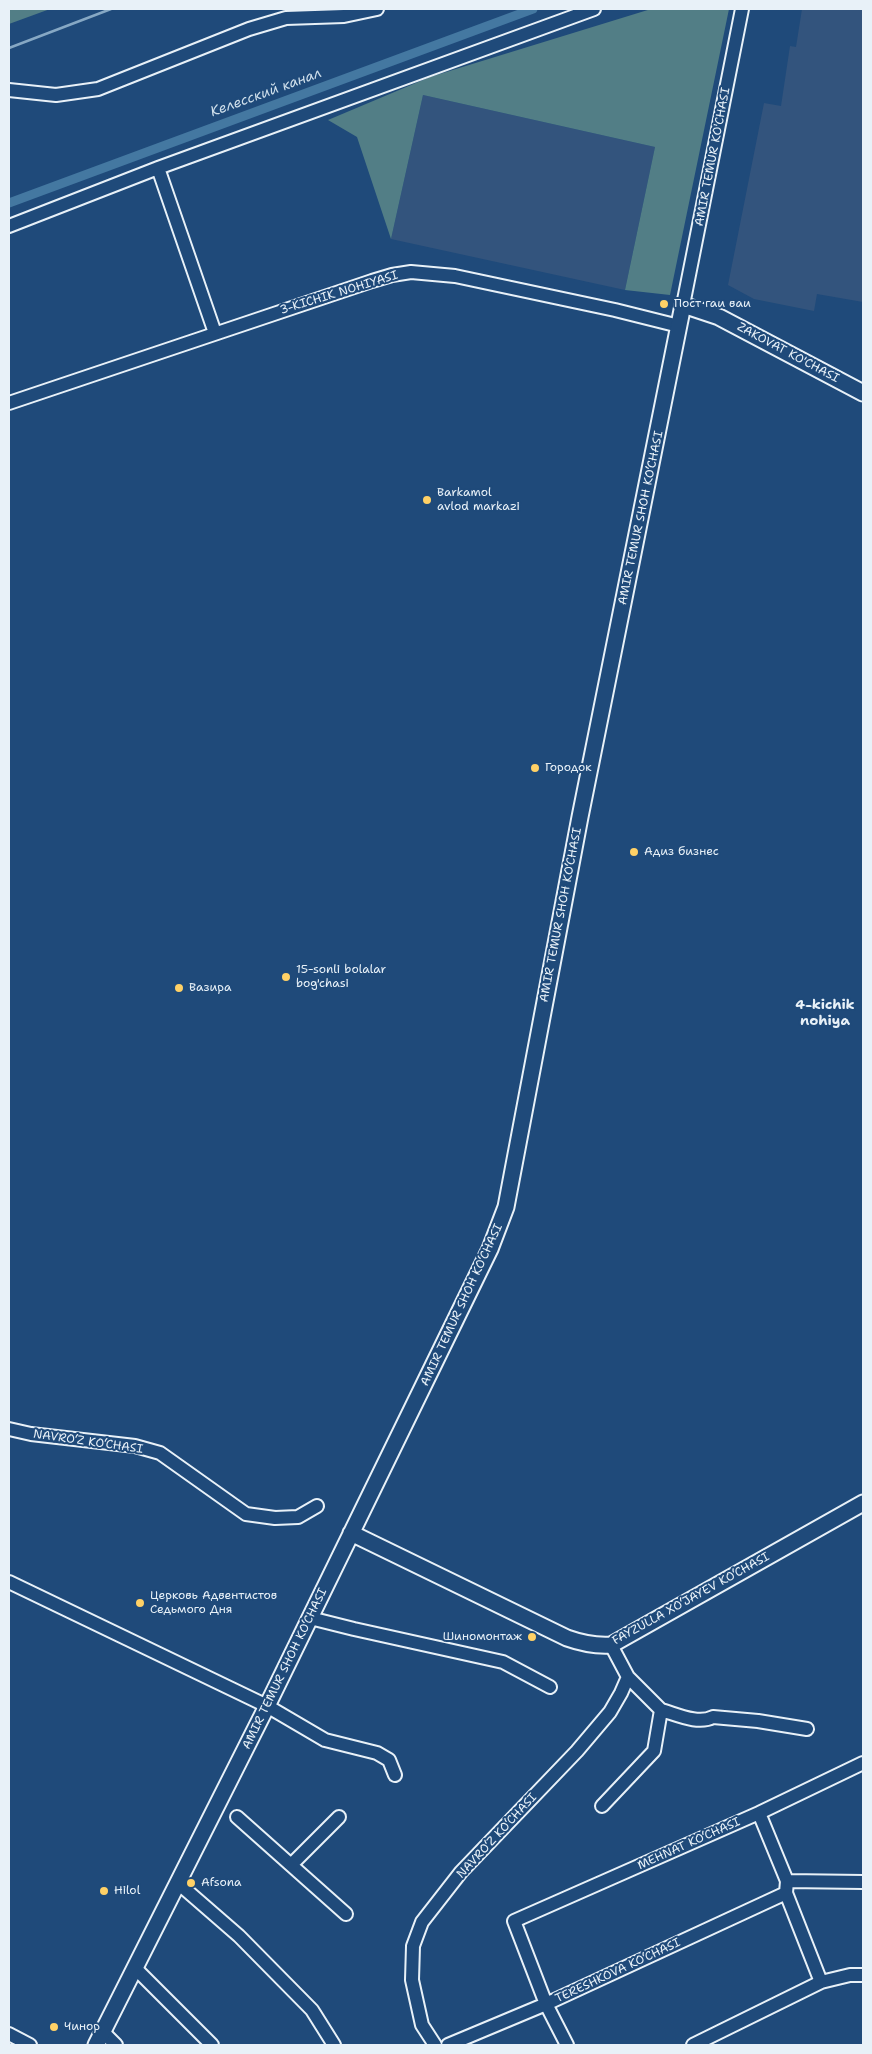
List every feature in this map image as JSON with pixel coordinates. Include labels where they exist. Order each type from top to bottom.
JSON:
[{"type":"main road","name":"AMIR TEMUR SHOH KO‘CHASI","points":[[99,2039],[352,1533],[490,1249],[506,1207],[574,844],[683,305]]},
{"type":"main road","name":"ZAKOVAT KO'CHASI","points":[[683,305],[718,317],[863,393]]},
{"type":"main road","name":"FAYZULLA XO‘JAYEV KO‘CHASI","points":[[352,1533],[567,1638],[588,1644],[610,1645],[863,1502]]},
{"type":"street","points":[[9,90],[56,95],[98,89],[249,29],[286,18],[344,16],[377,9]]},
{"type":"street","points":[[9,226],[158,168],[594,9]]},
{"type":"street","name":"AMIR TEMUR KO'CHASI","points":[[683,305],[742,9]]},
{"type":"street","points":[[158,168],[215,333]]},
{"type":"street","name":"3-KICHIK NOHIYASI","points":[[9,403],[378,279],[411,272],[455,276],[615,310],[679,326]]},
{"type":"street","name":"NAVRO‘Z KO‘CHASI","points":[[9,1429],[31,1434],[135,1446],[160,1453],[246,1514],[275,1518],[298,1517],[317,1506]]},
{"type":"street","points":[[9,1582],[267,1706],[325,1740],[377,1752],[389,1760],[395,1775]]},
{"type":"street","points":[[310,1618],[503,1662],[550,1687]]},
{"type":"street","points":[[610,1645],[628,1677],[661,1710],[690,1719],[708,1719],[713,1717],[758,1721],[806,1729]]},
{"type":"street","name":"NAVRO‘Z KO‘CHASI","points":[[436,2045],[422,2025],[412,1980],[413,1946],[422,1922],[461,1872],[577,1751],[610,1712],[622,1692],[628,1677]]},
{"type":"street","points":[[602,1806],[654,1751],[661,1710]]},
{"type":"street","name":"MEHNAT KO‘CHASI","points":[[546,2004],[514,1922],[759,1814],[863,1763]]},
{"type":"street","points":[[759,1814],[821,1982]]},
{"type":"street","points":[[237,1817],[346,1914]]},
{"type":"street","points":[[291,1865],[339,1817]]},
{"type":"street","name":"TERESHKOVA KO‘CHASI","points":[[448,2045],[546,2004],[786,1887],[863,1882]]},
{"type":"street","points":[[178,1883],[239,1936],[312,2010],[334,2045]]},
{"type":"street","points":[[134,1968],[212,2045]]},
{"type":"street","points":[[692,2045],[821,1982],[850,1975],[863,1975]]},
{"type":"street","points":[[546,2004],[567,2045]]},
{"type":"street","points":[[9,2034],[30,2045]]},
{"type":"street","points":[[99,2039],[116,2045]]},
{"type":"shaded area","points":[[802,9],[863,9],[863,302],[817,294],[814,311],[754,299],[728,285],[764,103],[781,106],[790,46],[796,47]]},
{"type":"shaded area","points":[[423,95],[655,147],[625,290],[391,239]]},
{"type":"green space","points":[[9,9],[50,9],[9,24]]},
{"type":"green space","points":[[651,9],[729,9],[670,295],[625,290],[655,147],[423,95],[391,239],[357,137],[328,120],[430,77]]},
{"type":"waterway","points":[[9,48],[111,9]]},
{"type":"waterway","name":"Келесский канал","points":[[9,203],[533,9]]},
{"type":"place","name":"Пост гаи ваи","points":[[664,304]]},
{"type":"place","name":"Barkamol avlod markazi","points":[[427,500]]},
{"type":"place","name":"Городок","points":[[535,768]]},
{"type":"place","name":"Адиз бизнес","points":[[634,852]]},
{"type":"place","name":"15-sonli bolalar bog'chasi","points":[[286,977]]},
{"type":"place","name":"Вазира","points":[[179,988]]},
{"type":"place","name":"Церковь Адвентистов Седьмого Дня","points":[[140,1603]]},
{"type":"place","name":"Шиномонтаж","points":[[532,1637]]},
{"type":"place","name":"Afsona","points":[[191,1883]]},
{"type":"place","name":"Hilol","points":[[104,1891]]},
{"type":"place","name":"Чинор","points":[[54,2027]]},
{"type":"district","name":"4-kichik nohiya","points":[[825,1014]]}]
